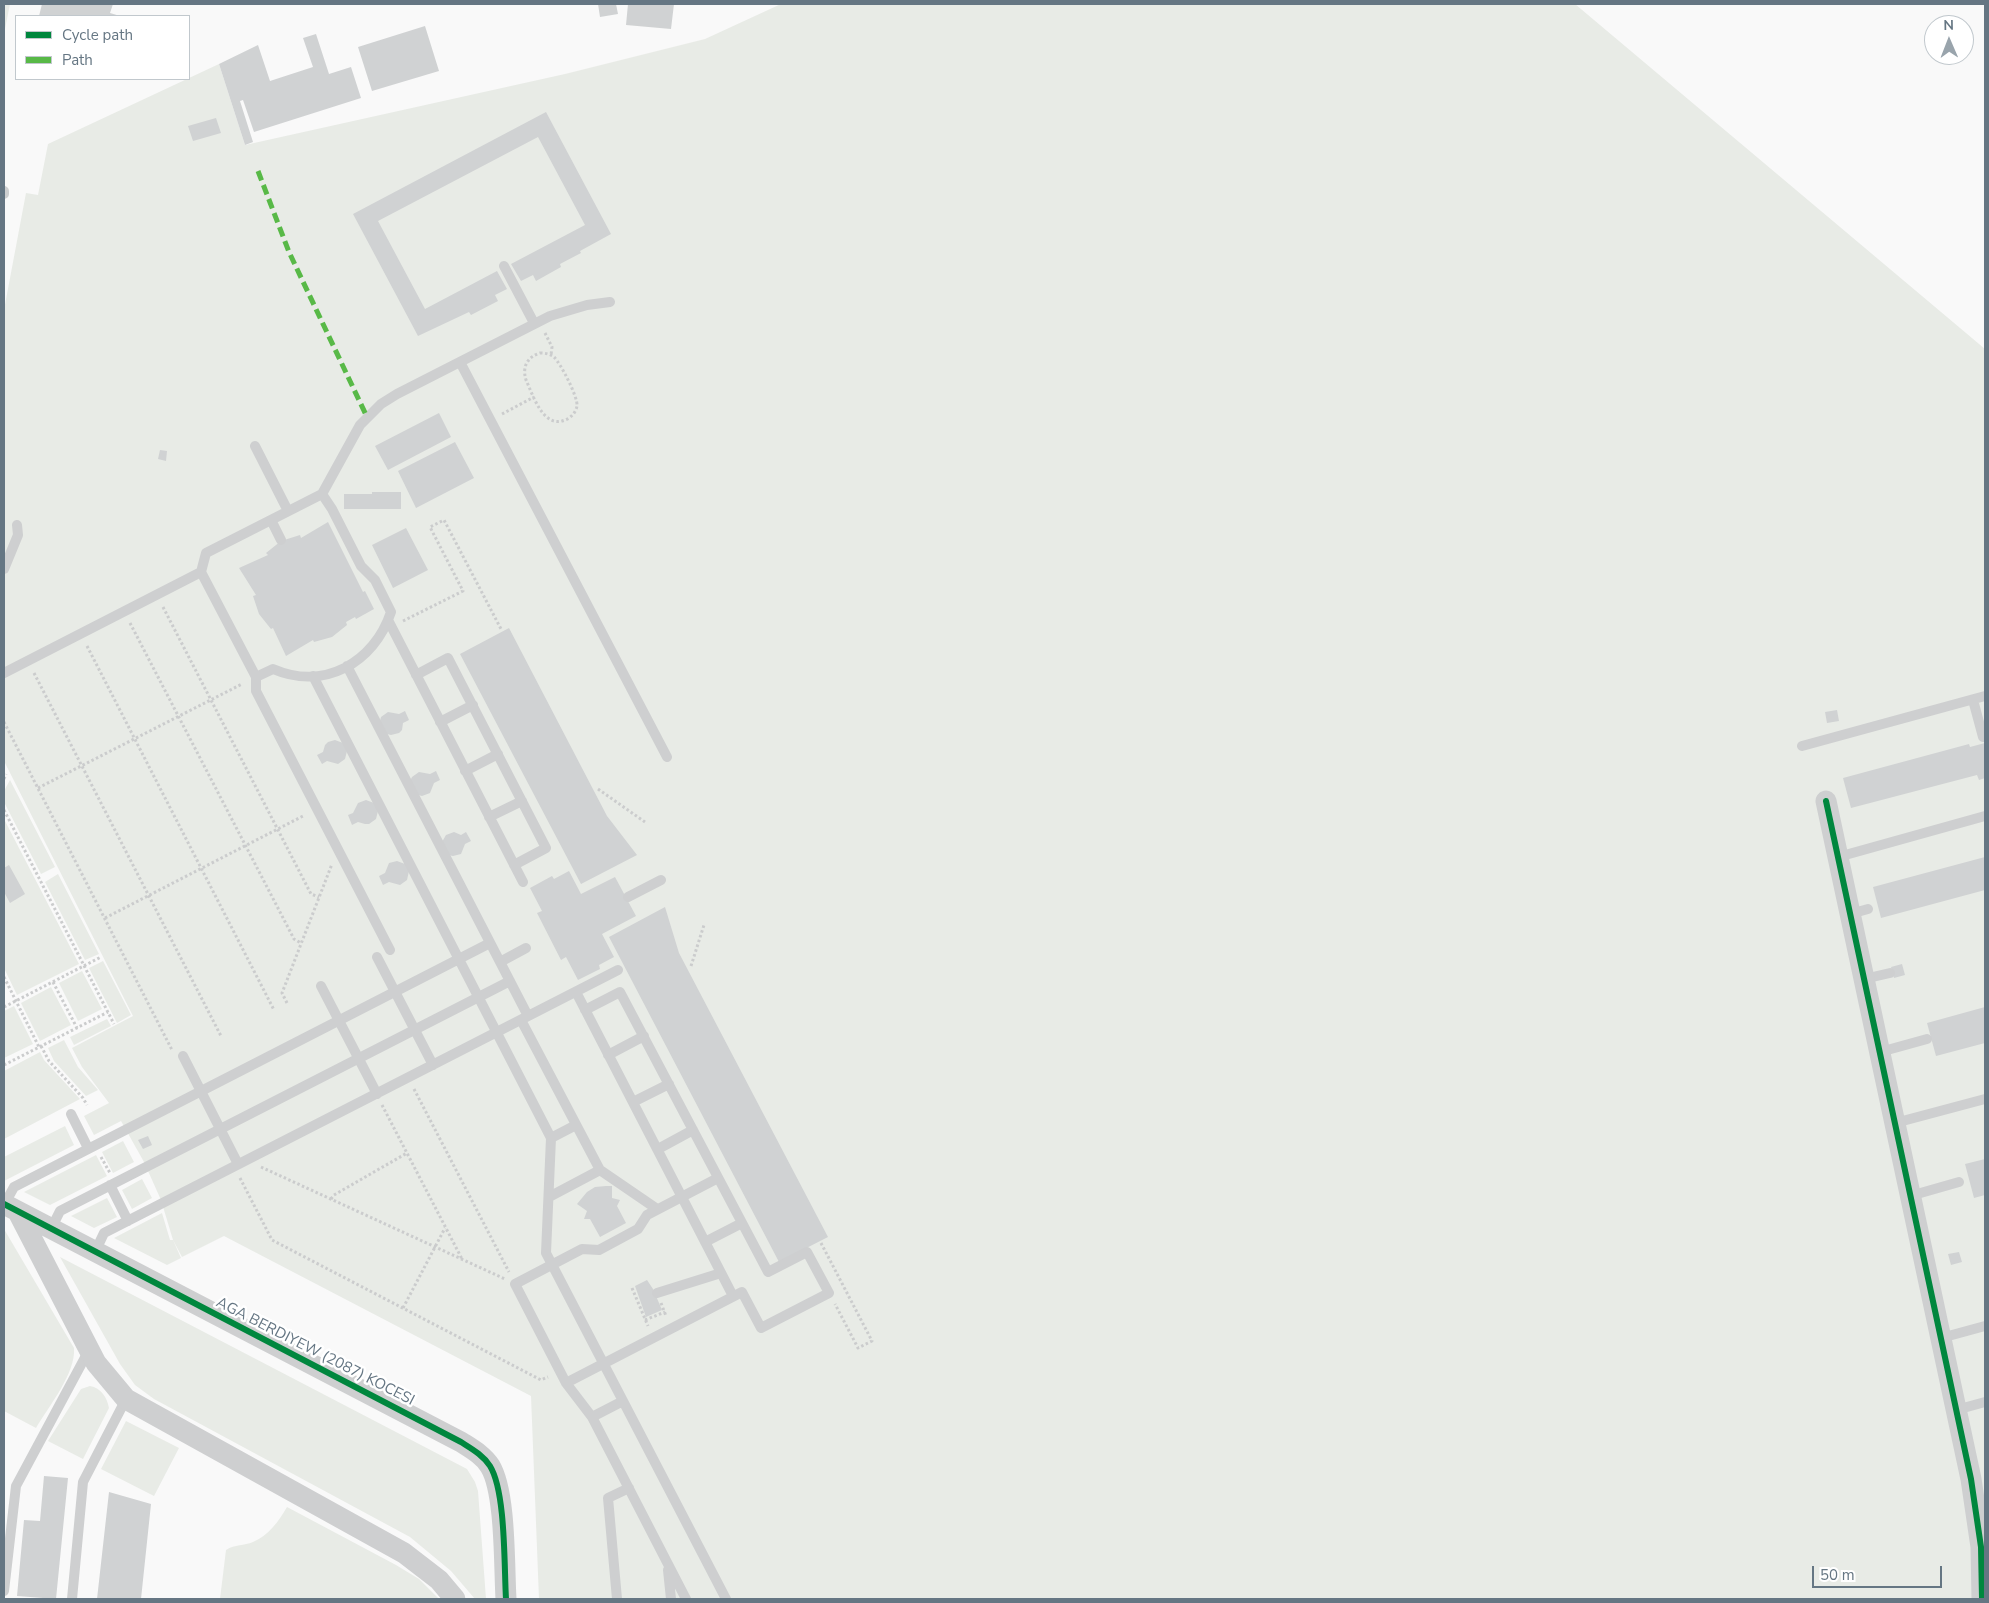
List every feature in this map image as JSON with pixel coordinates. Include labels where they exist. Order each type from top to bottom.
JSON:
[{"type":"street","points":[[1826,801],[1838,857],[1859,911],[1864,980],[1976,1508],[1981,1548],[1982,1599]]},
{"type":"street","points":[[9,1207],[96,1363],[126,1399],[404,1553],[439,1580],[454,1599]]},
{"type":"street","name":"AGA BERDIYEW (2087) KOCESI","points":[[9,1207],[461,1442],[483,1457],[494,1475],[500,1502],[506,1599]]},
{"type":"lane","points":[[504,266],[536,322]]},
{"type":"lane","points":[[390,950],[256,691],[256,677],[202,572],[206,553],[322,494],[366,417],[381,404],[397,394],[536,322],[587,305],[610,302]]},
{"type":"lane","points":[[460,362],[667,757]]},
{"type":"lane","points":[[255,446],[288,511]]},
{"type":"lane","points":[[322,494],[332,509],[361,566],[375,580],[391,612],[390,624],[523,882]]},
{"type":"lane","points":[[271,520],[281,540]]},
{"type":"lane","points":[[4,569],[18,535],[17,525]]},
{"type":"lane","points":[[4,673],[202,572]]},
{"type":"lane","points":[[256,677],[273,669],[292,675],[313,676],[330,673],[364,656],[390,624]]},
{"type":"lane","points":[[416,674],[448,658],[473,705],[546,848],[514,865]]},
{"type":"lane","points":[[347,666],[510,981],[524,1018],[600,1170],[657,1210]]},
{"type":"lane","points":[[313,676],[552,1138],[546,1253],[726,1599]]},
{"type":"lane","points":[[1802,746],[1985,696]]},
{"type":"lane","points":[[1973,700],[1983,737]]},
{"type":"lane","points":[[440,722],[473,705]]},
{"type":"lane","points":[[465,771],[498,754]]},
{"type":"lane","points":[[489,817],[522,801]]},
{"type":"lane","points":[[1838,857],[1985,816]]},
{"type":"lane","points":[[628,897],[661,880]]},
{"type":"lane","points":[[9,1207],[14,1186],[490,943]]},
{"type":"lane","points":[[500,962],[526,948]]},
{"type":"lane","points":[[377,957],[433,1065]]},
{"type":"lane","points":[[95,1252],[104,1233],[618,970]]},
{"type":"lane","points":[[1864,980],[1890,973]]},
{"type":"lane","points":[[51,1229],[60,1211],[510,981]]},
{"type":"lane","points":[[321,986],[377,1094]]},
{"type":"lane","points":[[576,992],[734,1296]]},
{"type":"lane","points":[[566,1383],[742,1292],[761,1328],[829,1293],[807,1252],[768,1272],[620,992],[585,1010]]},
{"type":"lane","points":[[608,1055],[644,1036]]},
{"type":"lane","points":[[1880,1052],[1927,1039]]},
{"type":"lane","points":[[178,1054],[201,1091],[236,1166]]},
{"type":"lane","points":[[633,1102],[669,1084]]},
{"type":"lane","points":[[1895,1123],[1985,1100]]},
{"type":"lane","points":[[71,1114],[92,1147]]},
{"type":"lane","points":[[552,1138],[576,1125]]},
{"type":"lane","points":[[658,1149],[693,1130]]},
{"type":"lane","points":[[549,1197],[600,1170]]},
{"type":"lane","points":[[686,1599],[592,1417],[566,1383],[515,1284],[582,1249],[599,1250],[638,1229],[647,1214],[718,1178]]},
{"type":"lane","points":[[1910,1196],[1959,1182]]},
{"type":"lane","points":[[112,1184],[128,1221]]},
{"type":"lane","points":[[705,1242],[742,1223]]},
{"type":"lane","points":[[657,1293],[721,1273]]},
{"type":"lane","points":[[1941,1338],[1985,1326]]},
{"type":"lane","points":[[4,1590],[16,1486],[89,1350]]},
{"type":"lane","points":[[72,1599],[84,1482],[126,1399]]},
{"type":"lane","points":[[592,1417],[623,1401]]},
{"type":"lane","points":[[1956,1410],[1985,1402]]},
{"type":"lane","points":[[618,1599],[608,1498],[629,1488]]},
{"type":"lane","points":[[668,1564],[671,1599]]},
{"type":"path","points":[[536,322],[551,345],[551,355]]},
{"type":"path","points":[[546,353],[551,355],[559,364],[575,394],[577,406],[575,412],[567,420],[555,422],[545,416],[534,396],[524,374],[526,363],[534,355],[546,353]]},
{"type":"path","points":[[490,420],[534,396]]},
{"type":"path","points":[[390,624],[463,591],[430,527],[444,520],[501,629]]},
{"type":"path","points":[[160,602],[311,894],[319,897]]},
{"type":"path","points":[[128,618],[294,939],[302,943]]},
{"type":"path","points":[[84,641],[274,1010]]},
{"type":"path","points":[[32,668],[222,1036]]},
{"type":"path","points":[[38,788],[256,677]]},
{"type":"path","points":[[4,722],[105,918],[178,1054]]},
{"type":"path","points":[[4,779],[6,774]]},
{"type":"path","points":[[598,789],[644,822]]},
{"type":"path","points":[[105,918],[317,809]]},
{"type":"path","points":[[4,810],[114,1024]]},
{"type":"path","points":[[287,1003],[282,993],[333,861],[341,857]]},
{"type":"path","points":[[691,966],[704,925]]},
{"type":"path","points":[[4,1007],[101,957]]},
{"type":"path","points":[[4,977],[49,1061],[83,1098],[87,1105]]},
{"type":"path","points":[[53,982],[77,1028]]},
{"type":"path","points":[[4,1065],[108,1012]]},
{"type":"path","points":[[408,1078],[515,1284]]},
{"type":"path","points":[[377,1094],[463,1260]]},
{"type":"path","points":[[92,1147],[112,1184]]},
{"type":"path","points":[[331,1199],[334,1195],[407,1153]]},
{"type":"path","points":[[253,1157],[257,1165],[515,1284]]},
{"type":"path","points":[[236,1166],[272,1240],[541,1380],[560,1371]]},
{"type":"path","points":[[403,1308],[446,1227]]},
{"type":"path","points":[[821,1243],[872,1340],[858,1348],[829,1293]]},
{"type":"path","points":[[632,1288],[653,1338]]},
{"type":"path","points":[[645,1320],[665,1312]]},
{"type":"shaded area","points":[[4,4],[10,4],[4,34]]},
{"type":"shaded area","points":[[781,4],[1575,4],[1985,349],[1985,1599],[539,1599],[531,1396],[224,1236],[182,1257],[173,1240],[161,1200],[144,1162],[121,1121],[94,1135],[84,1116],[109,1103],[82,1067],[72,1048],[133,1016],[4,761],[4,310],[26,193],[38,195],[48,144],[185,80],[190,80],[190,78],[219,64],[245,145],[565,74],[705,39]]},
{"type":"shaded area","points":[[10,780],[55,867],[41,874],[4,802],[4,791]]},
{"type":"shaded area","points":[[4,819],[79,964],[17,995],[4,968]]},
{"type":"shaded area","points":[[58,874],[99,954],[85,960],[45,882]]},
{"type":"shaded area","points":[[103,961],[131,1015],[117,1023],[89,968]]},
{"type":"shaded area","points":[[82,971],[102,1009],[78,1021],[59,983]]},
{"type":"shaded area","points":[[51,987],[71,1025],[40,1041],[21,1003]]},
{"type":"shaded area","points":[[14,1006],[33,1044],[4,1058],[4,1011]]},
{"type":"shaded area","points":[[107,1019],[111,1026],[74,1045],[70,1037]]},
{"type":"shaded area","points":[[64,1040],[78,1067],[98,1090],[86,1096],[54,1061],[48,1048]]},
{"type":"shaded area","points":[[40,1052],[44,1060],[80,1099],[4,1139],[4,1071]]},
{"type":"shaded area","points":[[65,1126],[74,1145],[4,1181],[4,1157]]},
{"type":"shaded area","points":[[123,1141],[134,1162],[113,1173],[102,1152]]},
{"type":"shaded area","points":[[96,1155],[107,1176],[50,1205],[24,1192]]},
{"type":"shaded area","points":[[142,1179],[152,1198],[132,1209],[122,1190]]},
{"type":"shaded area","points":[[107,1198],[117,1217],[94,1228],[71,1216]]},
{"type":"shaded area","points":[[162,1213],[170,1240],[173,1240],[181,1258],[167,1265],[114,1238]]},
{"type":"shaded area","points":[[4,1229],[74,1348],[71,1368],[36,1428],[4,1411]]},
{"type":"shaded area","points":[[60,1257],[467,1469],[478,1491],[486,1599],[475,1599],[451,1571],[410,1537],[154,1399],[135,1385],[120,1364]]},
{"type":"shaded area","points":[[90,1386],[103,1394],[109,1408],[83,1459],[48,1441],[81,1389]]},
{"type":"shaded area","points":[[126,1421],[179,1448],[154,1496],[101,1469]]},
{"type":"shaded area","points":[[287,1507],[396,1565],[419,1579],[439,1599],[220,1599],[226,1550],[253,1542],[264,1536],[277,1523]]},
{"type":"building","points":[[42,4],[113,4],[110,13],[117,15],[39,15]]},
{"type":"building","points":[[598,4],[616,4],[618,14],[600,17]]},
{"type":"building","points":[[628,4],[674,4],[671,29],[626,25]]},
{"type":"building","points":[[425,26],[439,71],[372,91],[358,47]]},
{"type":"building","points":[[316,34],[329,74],[351,67],[361,98],[254,132],[243,100],[240,101],[253,142],[245,145],[219,64],[258,45],[270,81],[313,67],[303,38]]},
{"type":"building","points":[[546,112],[611,234],[580,251],[581,253],[560,264],[561,267],[536,281],[533,275],[521,281],[511,264],[585,225],[538,137],[378,221],[425,309],[497,271],[507,289],[495,295],[498,301],[471,315],[469,312],[418,336],[353,214]]},
{"type":"building","points":[[216,118],[221,133],[193,141],[188,126]]},
{"type":"building","points":[[439,413],[451,437],[388,470],[375,446]]},
{"type":"building","points":[[455,442],[474,478],[416,508],[398,471]]},
{"type":"building","points":[[160,450],[167,451],[166,461],[158,459]]},
{"type":"building","points":[[372,492],[401,492],[401,509],[344,509],[344,494],[372,494]]},
{"type":"building","points":[[328,522],[363,592],[365,591],[374,609],[346,622],[347,625],[332,637],[314,642],[313,640],[286,656],[273,628],[271,629],[259,614],[253,596],[256,595],[239,568],[268,555],[266,553],[281,541],[300,535],[301,538]]},
{"type":"building","points":[[406,528],[428,570],[393,588],[372,545]]},
{"type":"building","points":[[509,628],[607,816],[637,855],[581,884],[460,654]]},
{"type":"building","points":[[1837,710],[1839,721],[1827,723],[1825,712]]},
{"type":"building","points":[[405,711],[409,720],[403,723],[402,730],[399,733],[387,734],[380,721],[381,717],[388,712],[399,714]]},
{"type":"building","points":[[335,740],[343,743],[347,751],[345,759],[338,764],[327,761],[322,764],[317,755],[323,752],[328,742]]},
{"type":"building","points":[[1985,743],[1985,778],[1979,780],[1977,775],[1851,808],[1843,778],[1969,744],[1970,747]]},
{"type":"building","points":[[436,771],[440,780],[434,783],[430,793],[422,796],[418,795],[410,781],[412,777],[419,772],[430,774]]},
{"type":"building","points":[[366,800],[374,803],[378,811],[376,819],[369,824],[358,822],[352,825],[348,815],[353,813],[358,803]]},
{"type":"building","points":[[454,832],[461,835],[466,832],[471,841],[465,844],[461,854],[453,856],[448,855],[442,842],[446,835]]},
{"type":"building","points":[[1985,857],[1985,890],[1881,918],[1873,887]]},
{"type":"building","points":[[397,861],[405,864],[409,871],[407,880],[400,885],[389,882],[383,885],[379,876],[385,873],[389,863]]},
{"type":"building","points":[[9,865],[25,894],[10,903],[4,892],[4,868]]},
{"type":"building","points":[[569,871],[581,894],[615,877],[636,916],[602,934],[614,957],[599,965],[600,969],[578,980],[566,957],[561,960],[537,913],[542,911],[530,888],[552,876],[554,879]]},
{"type":"building","points":[[665,907],[679,953],[828,1237],[779,1262],[609,937]]},
{"type":"building","points":[[1902,964],[1905,975],[1894,978],[1891,967]]},
{"type":"building","points":[[1985,1007],[1985,1043],[1936,1056],[1927,1023]]},
{"type":"building","points":[[148,1136],[152,1145],[143,1149],[138,1140]]},
{"type":"building","points":[[1985,1159],[1985,1195],[1974,1198],[1965,1164]]},
{"type":"building","points":[[612,1186],[612,1198],[620,1200],[617,1206],[626,1223],[600,1237],[590,1219],[584,1219],[587,1211],[577,1204],[587,1192],[595,1187]]},
{"type":"building","points":[[1959,1252],[1962,1262],[1951,1265],[1948,1254]]},
{"type":"building","points":[[647,1280],[662,1310],[646,1317],[635,1286]]},
{"type":"building","points":[[44,1476],[68,1478],[56,1599],[17,1596],[24,1520],[40,1521]]},
{"type":"building","points":[[109,1492],[151,1504],[141,1599],[97,1599]]},
{"type":"marked path","points":[[258,171],[289,252],[367,417]]},
{"type":"cycle path","points":[[1826,801],[1971,1479],[1981,1547],[1982,1599]]},
{"type":"cycle path","points":[[4,1204],[477,1452],[490,1466],[499,1493],[502,1511],[506,1599]]}]
